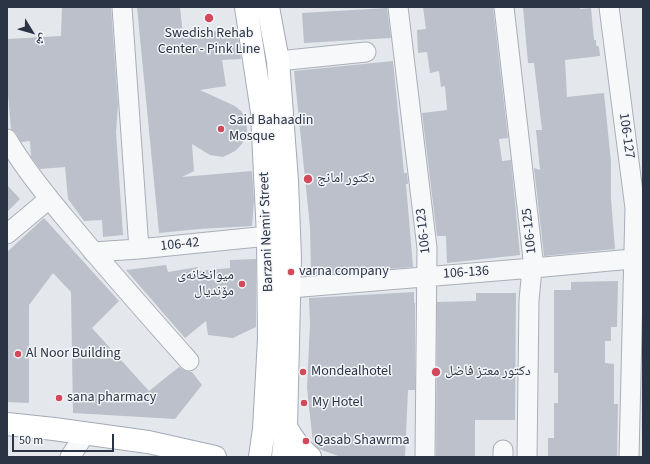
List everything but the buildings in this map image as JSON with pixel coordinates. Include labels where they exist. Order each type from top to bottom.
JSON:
[{"type":"main road","name":"Barzani Nemir Street","points":[[246,7],[262,112],[268,236],[269,339],[264,428],[260,457]]},
{"type":"main road","name":"Barzani Nemir Street","points":[[268,7],[278,61],[287,181],[290,258],[286,427],[283,457]]},
{"type":"main road","points":[[7,424],[148,442],[215,457]]},
{"type":"main road","points":[[286,427],[300,449],[310,457]]},
{"type":"main road","points":[[148,442],[174,457]]},
{"type":"street","points":[[122,7],[139,249]]},
{"type":"street","name":"106-123","points":[[398,7],[426,248],[425,457]]},
{"type":"street","name":"106-125","points":[[504,7],[533,268],[529,300],[527,457]]},
{"type":"street","name":"106-127","points":[[609,7],[635,202],[639,258],[629,457]]},
{"type":"street","points":[[278,61],[366,52]]},
{"type":"street","points":[[7,139],[49,199],[92,252],[189,361]]},
{"type":"street","points":[[7,234],[49,199]]},
{"type":"street","name":"106-42","points":[[92,252],[139,249],[268,236]]},
{"type":"street","name":"106-136","points":[[290,288],[639,258]]},
{"type":"street","points":[[70,457],[85,434]]},
{"type":"place","name":"Swedish Rehab Center - Pink Line","points":[[209,18]]},
{"type":"place","name":"Said Bahaadin Mosque","points":[[221,129]]},
{"type":"place","name":"دكتور امانج","points":[[308,179]]},
{"type":"place","name":"varna company","points":[[291,272]]},
{"type":"place","name":"میوانخانەی مۆندیال","points":[[242,284]]},
{"type":"place","name":"Al Noor Building","points":[[18,354]]},
{"type":"place","name":"Mondealhotel","points":[[303,372]]},
{"type":"place","name":"دكتور معتز فاضل","points":[[436,372]]},
{"type":"place","name":"sana pharmacy","points":[[59,398]]},
{"type":"place","name":"My Hotel","points":[[304,403]]},
{"type":"place","name":"Qasab Shawrma","points":[[306,441]]}]
